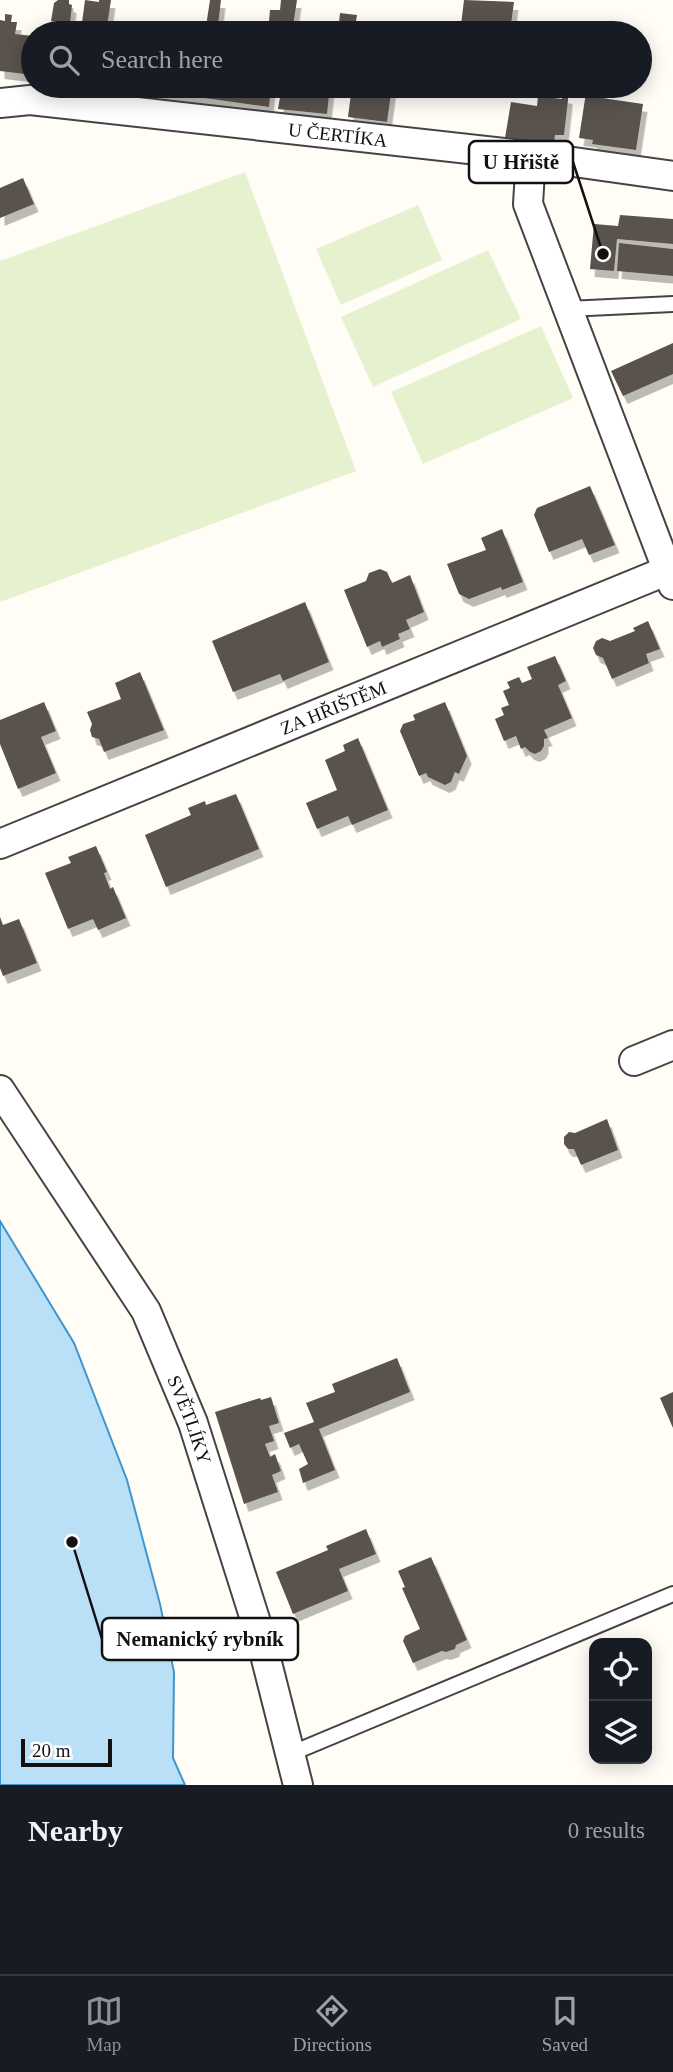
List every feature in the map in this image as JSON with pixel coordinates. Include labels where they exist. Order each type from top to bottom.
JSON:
[{"type":"street","name":"U ČERTÍKA","points":[[0,103],[30,100],[531,156],[673,176]]},
{"type":"street","name":"ZA HŘIŠTĚM","points":[[0,844],[669,578],[528,204],[531,156]]},
{"type":"street","points":[[635,1060],[673,1045]]},
{"type":"street","name":"SVĚTLÍKY","points":[[0,1090],[146,1311],[193,1423],[260,1635],[298,1785]]},
{"type":"lane","points":[[567,309],[673,304]]},
{"type":"lane","points":[[290,1754],[673,1594]]},
{"type":"green space","points":[[245,172],[356,471],[0,602],[0,261]]},
{"type":"green space","points":[[418,205],[442,260],[341,305],[316,249]]},
{"type":"green space","points":[[488,250],[521,319],[373,387],[341,317]]},
{"type":"green space","points":[[541,326],[573,398],[423,464],[391,392]]},
{"type":"water","points":[[0,1221],[74,1343],[127,1480],[160,1604],[174,1672],[173,1758],[185,1785],[0,1785]]},
{"type":"building","points":[[58,0],[69,0],[72,5],[70,21],[51,21],[54,3]]},
{"type":"building","points":[[85,0],[111,0],[108,21],[82,21]]},
{"type":"building","points":[[210,0],[221,0],[218,21],[207,21]]},
{"type":"building","points":[[281,0],[297,0],[294,21],[269,21],[270,10],[280,10]]},
{"type":"building","points":[[464,0],[514,2],[511,21],[461,21]]},
{"type":"building","points":[[340,13],[357,15],[356,21],[339,21]]},
{"type":"building","points":[[5,14],[12,15],[11,22],[17,22],[15,34],[21,35],[21,74],[0,71],[0,20],[5,21]]},
{"type":"building","points":[[205,98],[270,98],[269,107]]},
{"type":"building","points":[[280,98],[329,98],[327,114],[278,109]]},
{"type":"building","points":[[350,98],[390,98],[387,122],[348,117]]},
{"type":"building","points":[[538,98],[568,98],[564,135],[555,135],[554,144],[505,138],[511,102],[537,106]]},
{"type":"building","points":[[585,98],[643,104],[636,150],[592,144],[593,140],[579,138]]},
{"type":"building","points":[[23,178],[34,204],[0,218],[0,188]]},
{"type":"building","points":[[620,215],[673,219],[673,244],[617,239],[614,271],[590,269],[594,224],[618,226]]},
{"type":"building","points":[[619,243],[673,249],[673,276],[617,271]]},
{"type":"building","points":[[673,343],[673,374],[623,396],[611,371]]},
{"type":"building","points":[[590,486],[615,545],[589,555],[582,539],[549,552],[534,515],[537,508]]},
{"type":"building","points":[[502,529],[523,582],[469,599],[459,594],[447,564],[486,550],[481,538]]},
{"type":"building","points":[[380,569],[387,572],[392,583],[410,575],[424,612],[406,620],[410,629],[398,634],[400,639],[382,647],[380,641],[367,647],[344,590],[366,581],[369,573]]},
{"type":"building","points":[[305,602],[329,662],[283,681],[280,674],[233,692],[212,641]]},
{"type":"building","points":[[648,621],[660,649],[646,654],[649,663],[612,679],[603,658],[596,655],[593,648],[596,641],[602,638],[610,641],[635,631],[633,628]]},
{"type":"building","points":[[555,656],[566,681],[558,685],[572,718],[544,730],[548,738],[544,739],[541,751],[535,754],[525,747],[521,749],[516,736],[504,741],[495,719],[504,715],[501,708],[509,705],[503,691],[510,688],[507,682],[519,677],[522,683],[532,679],[527,667]]},
{"type":"building","points":[[140,672],[164,730],[104,752],[99,739],[92,737],[92,724],[87,712],[121,699],[115,683]]},
{"type":"building","points":[[44,702],[56,731],[41,737],[56,773],[18,789],[0,744],[0,720]]},
{"type":"building","points":[[445,702],[467,756],[459,774],[455,772],[451,782],[445,785],[428,777],[426,773],[419,776],[400,731],[403,724],[415,720],[413,715]]},
{"type":"building","points":[[358,738],[388,810],[352,825],[348,816],[317,829],[306,803],[337,790],[325,760],[345,751],[343,745]]},
{"type":"building","points":[[236,794],[259,849],[166,887],[145,835],[191,815],[188,808],[205,801],[206,805]]},
{"type":"building","points":[[96,846],[107,872],[104,873],[110,889],[113,887],[126,918],[98,930],[93,919],[68,929],[45,873],[71,863],[68,857]]},
{"type":"building","points":[[0,917],[3,925],[19,919],[37,963],[3,976],[0,968]]},
{"type":"building","points":[[607,1119],[618,1150],[581,1165],[574,1149],[568,1149],[564,1144],[564,1137],[569,1132],[575,1133]]},
{"type":"building","points":[[397,1358],[410,1392],[319,1429],[335,1470],[303,1483],[299,1469],[308,1464],[299,1444],[290,1448],[284,1433],[314,1422],[306,1403],[335,1392],[332,1384]]},
{"type":"building","points":[[673,1392],[673,1428],[660,1398]]},
{"type":"building","points":[[271,1397],[279,1423],[269,1426],[274,1441],[265,1444],[270,1457],[275,1454],[281,1471],[272,1475],[278,1492],[244,1504],[215,1412]]},
{"type":"building","points":[[366,1529],[376,1554],[339,1569],[348,1591],[293,1614],[276,1572],[328,1550],[326,1546]]},
{"type":"building","points":[[431,1557],[467,1640],[456,1645],[455,1649],[442,1651],[413,1663],[403,1641],[405,1636],[420,1629],[402,1588],[405,1587],[398,1571]]},
{"type":"place","name":"U Hřiště","points":[[603,254]]},
{"type":"place","name":"Nemanický rybník","points":[[72,1542]]}]
